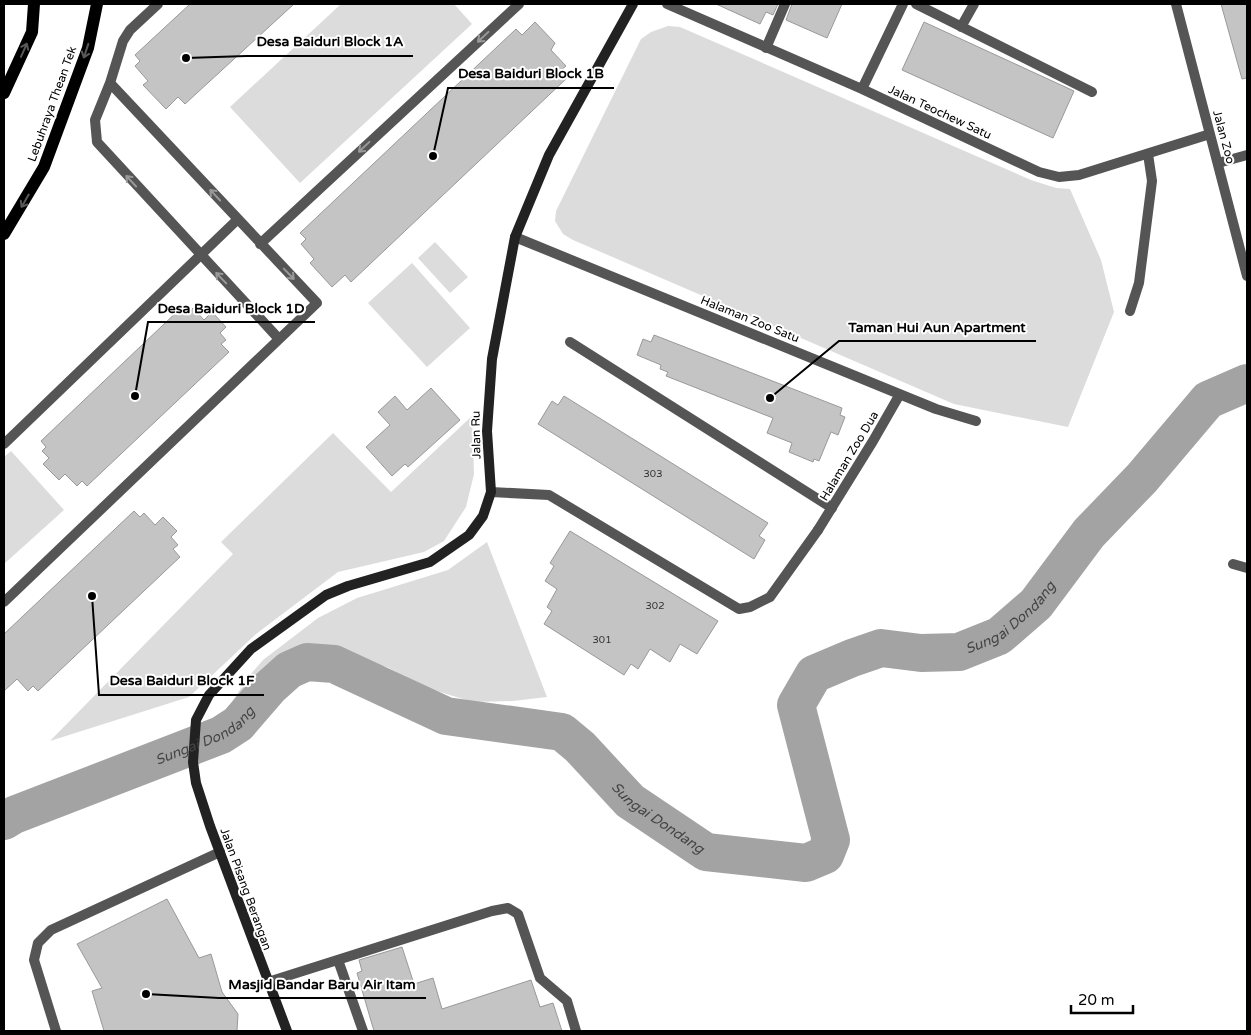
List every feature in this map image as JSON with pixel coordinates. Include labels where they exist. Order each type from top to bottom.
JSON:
[{"type":"main road","points":[[4,93],[32,32],[34,4]]},
{"type":"main road","name":"Lebuhraya Thean Tek","points":[[4,234],[44,167],[88,48],[97,4]]},
{"type":"street","points":[[158,4],[126,35],[96,120],[94,135],[96,142],[279,339]]},
{"type":"street","points":[[260,244],[519,4]]},
{"type":"street","name":"Jalan Ru","points":[[194,735],[196,720],[210,695],[252,649],[326,595],[348,586],[425,564],[469,535],[483,516],[491,492],[486,431],[492,359],[515,237],[549,155],[633,4]]},
{"type":"street","name":"Jalan Teochew Satu","points":[[667,4],[862,89],[1039,172],[1058,177],[1079,175],[1210,134]]},
{"type":"street","points":[[766,48],[785,4]]},
{"type":"street","points":[[862,89],[903,4]]},
{"type":"street","points":[[916,4],[1092,92]]},
{"type":"street","points":[[961,27],[974,4]]},
{"type":"street","name":"Jalan Zoo","points":[[1176,4],[1247,276]]},
{"type":"street","points":[[4,602],[317,303],[110,83]]},
{"type":"street","points":[[1130,311],[1139,283],[1151,189],[1148,154]]},
{"type":"street","points":[[1218,163],[1247,155]]},
{"type":"street","points":[[4,444],[238,219]]},
{"type":"street","name":"Halaman Zoo Satu","points":[[515,237],[936,409],[976,421]]},
{"type":"street","points":[[570,342],[832,508]]},
{"type":"street","name":"Halaman Zoo Dua","points":[[491,492],[549,495],[739,608],[750,607],[770,597],[818,530],[900,394]]},
{"type":"street","points":[[1233,564],[1247,568]]},
{"type":"street","name":"Jalan Pisang Berangan","points":[[194,735],[196,783],[286,1031]]},
{"type":"street","points":[[56,1031],[34,960],[38,943],[51,930],[220,852]]},
{"type":"street","points":[[268,982],[456,922],[508,908],[514,910],[521,919],[540,978],[567,1001],[576,1031]]},
{"type":"street","points":[[338,960],[363,1031]]},
{"type":"shaded area","points":[[341,4],[454,4],[472,24],[300,183],[230,107]]},
{"type":"shaded area","points":[[668,26],[680,27],[1031,180],[1056,188],[1070,189],[1101,260],[1114,312],[1068,427],[954,404],[573,240],[563,234],[555,221],[556,211],[641,39],[651,32]]},
{"type":"shaded area","points":[[435,242],[468,277],[450,293],[418,258]]},
{"type":"shaded area","points":[[412,263],[470,328],[427,367],[368,303]]},
{"type":"shaded area","points":[[472,416],[474,474],[466,507],[444,541],[424,552],[338,572],[256,634],[189,697],[50,741],[233,554],[221,542],[333,433],[391,492]]},
{"type":"shaded area","points":[[11,451],[64,510],[4,564],[4,457]]},
{"type":"shaded area","points":[[487,542],[547,697],[513,701],[473,702],[430,689],[387,667],[317,649],[298,651],[267,679],[235,720],[233,700],[250,675],[263,660],[318,618],[357,598],[448,570]]},
{"type":"building","points":[[190,4],[294,4],[185,104],[178,97],[166,109],[143,85],[148,81],[135,66],[140,61],[135,55]]},
{"type":"building","points":[[716,4],[778,4],[773,15],[766,12],[760,24]]},
{"type":"building","points":[[792,4],[842,4],[827,38],[786,20]]},
{"type":"building","points":[[1221,4],[1247,4],[1247,78],[1242,79]]},
{"type":"building","points":[[535,22],[555,43],[551,50],[566,66],[560,71],[567,78],[351,282],[345,275],[332,287],[310,263],[314,259],[301,244],[306,239],[300,233],[516,29],[522,35]]},
{"type":"building","points":[[924,22],[1074,91],[1053,138],[902,70]]},
{"type":"building","points":[[183,306],[189,313],[193,308],[204,320],[212,312],[226,327],[220,333],[226,340],[221,344],[229,352],[87,486],[82,481],[77,486],[65,474],[59,480],[43,464],[49,458],[42,451],[46,447],[41,441]]},
{"type":"building","points":[[654,335],[842,408],[840,415],[845,417],[838,435],[831,432],[819,461],[814,459],[813,462],[789,452],[792,443],[767,433],[773,418],[666,376],[668,372],[660,369],[661,365],[637,355],[643,339],[651,342]]},
{"type":"building","points":[[431,388],[460,420],[408,467],[405,464],[392,476],[366,447],[390,425],[378,412],[395,396],[407,410]]},
{"type":"building","points":[[564,396],[768,523],[759,536],[765,540],[754,559],[538,424],[552,401],[558,405]]},
{"type":"building","points":[[134,511],[140,517],[144,513],[155,525],[163,517],[177,531],[171,537],[178,545],[173,549],[180,557],[38,691],[33,686],[28,691],[17,679],[4,691],[4,634]]},
{"type":"building","points":[[570,531],[718,621],[697,654],[680,644],[670,662],[650,649],[638,669],[631,664],[624,675],[544,624],[552,611],[547,607],[557,589],[545,581],[554,566],[550,563]]},
{"type":"building","points":[[167,899],[199,958],[211,954],[222,992],[238,1014],[237,1031],[104,1031],[92,991],[102,988],[77,944]]},
{"type":"building","points":[[402,947],[414,984],[433,978],[442,1009],[531,980],[540,1007],[553,1003],[562,1031],[374,1031],[357,973],[362,971],[359,960]]},
{"type":"waterway","name":"Sungai Dondang","points":[[4,821],[14,815],[221,735],[238,724],[269,688],[289,670],[307,662],[334,664],[446,716],[562,732],[580,747],[630,801],[706,852],[806,863],[825,855],[831,840],[796,705],[814,674],[881,648],[921,653],[959,652],[999,636],[1036,604],[1089,533],[1142,478],[1208,400],[1247,383]]},
{"type":"place","name":"Desa Baiduri Block 1A","points":[[186,58]]},
{"type":"place","name":"Desa Baiduri Block 1B","points":[[433,156]]},
{"type":"place","name":"Desa Baiduri Block 1D","points":[[135,396]]},
{"type":"place","name":"Taman Hui Aun Apartment","points":[[770,398]]},
{"type":"place","name":"Desa Baiduri Block 1F","points":[[92,596]]},
{"type":"place","name":"Masjid Bandar Baru Air Itam","points":[[146,994]]}]
